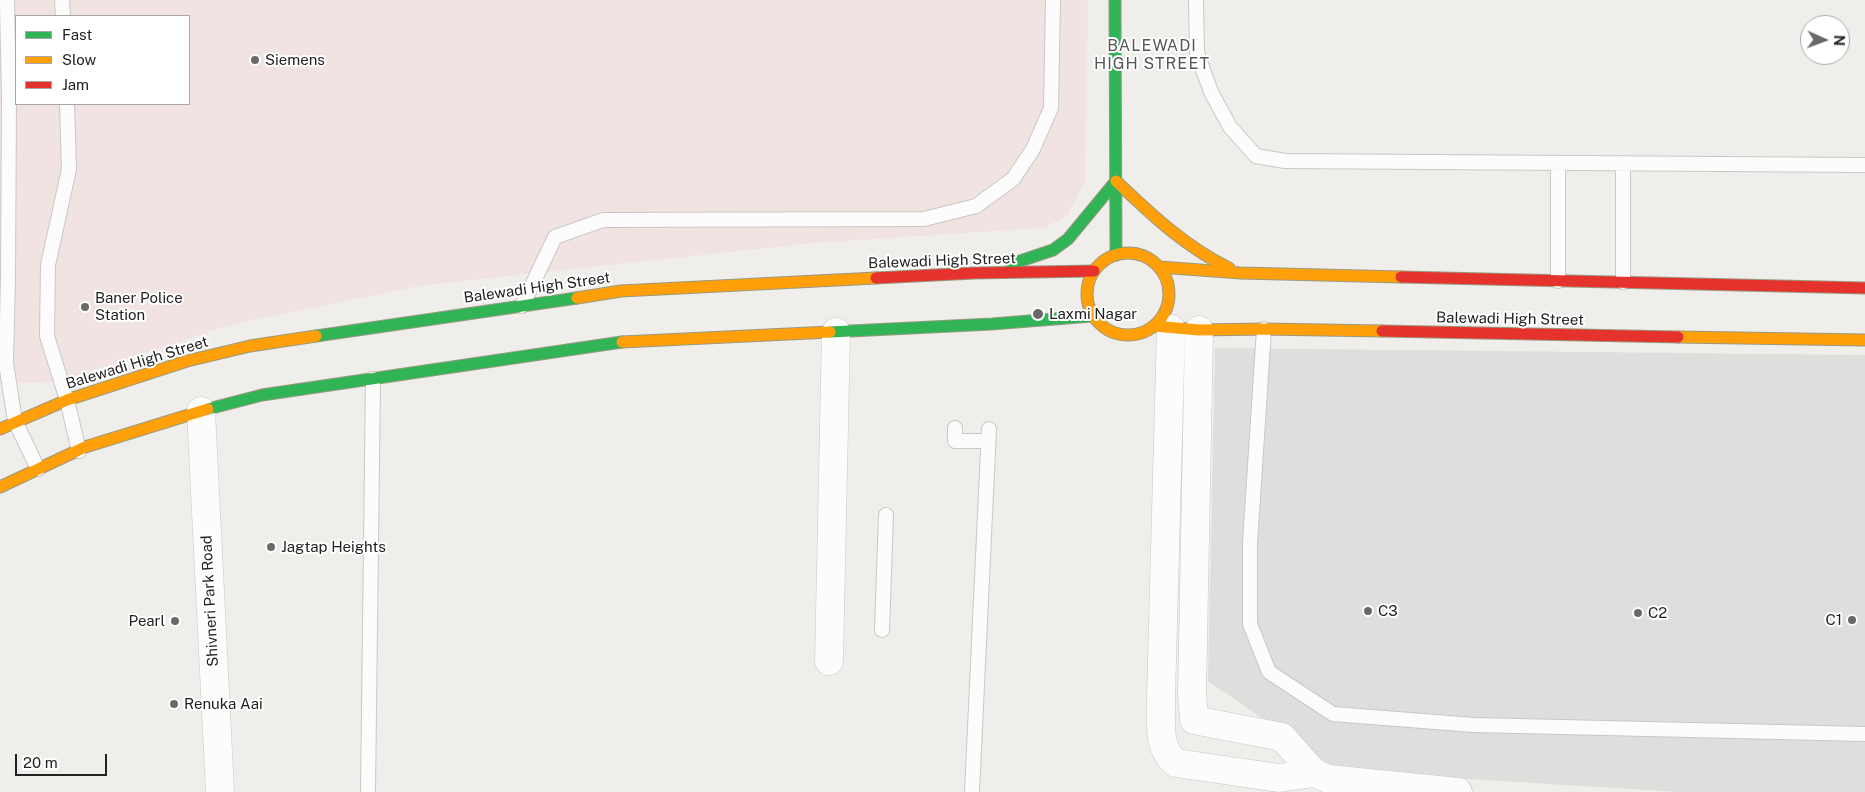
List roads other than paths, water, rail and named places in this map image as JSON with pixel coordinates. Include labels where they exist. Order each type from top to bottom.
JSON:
[{"type":"street","points":[[1115,0],[1116,255]]},
{"type":"street","points":[[975,273],[1016,263],[1053,250],[1068,239],[1116,181]]},
{"type":"street","points":[[1116,181],[1180,240],[1211,260],[1241,273]]},
{"type":"street","points":[[1162,327],[1133,336],[1121,335],[1100,325],[1092,316],[1088,305],[1089,281],[1094,270],[1104,261],[1116,255],[1139,254],[1150,259],[1159,267],[1166,278],[1169,291],[1162,327],[1162,745],[1168,757],[1176,763],[1278,785],[1314,773]]},
{"type":"street","points":[[1159,267],[1241,273],[1865,288]]},
{"type":"street","name":"Balewadi High Street","points":[[0,429],[67,400],[187,361],[250,346],[621,291],[975,273],[1094,270]]},
{"type":"street","points":[[1,483],[79,451],[201,411],[262,395],[624,342],[992,324],[1092,316]]},
{"type":"street","name":"Balewadi High Street","points":[[1162,327],[1199,330],[1264,329],[1865,340]]},
{"type":"street","points":[[1168,757],[1194,720],[1192,694],[1199,330]]},
{"type":"street","points":[[829,662],[836,332]]},
{"type":"street","name":"Shivneri Park Road","points":[[201,411],[220,792]]},
{"type":"street","points":[[1194,720],[1282,736],[1314,773],[1347,787],[1458,792]]},
{"type":"street","points":[[1278,785],[1282,736]]},
{"type":"lane","points":[[7,0],[13,99],[6,363],[15,421],[38,469]]},
{"type":"lane","points":[[62,0],[63,15]]},
{"type":"lane","points":[[522,306],[555,238],[603,220],[924,218],[976,206],[1013,179],[1033,149],[1051,108],[1053,0]]},
{"type":"lane","points":[[1196,0],[1197,53],[1211,92],[1230,127],[1256,156],[1285,161],[1865,165]]},
{"type":"lane","points":[[67,105],[69,169],[48,265],[47,336],[67,400],[79,451]]},
{"type":"lane","points":[[1558,163],[1558,281]]},
{"type":"lane","points":[[1623,163],[1623,282]]},
{"type":"lane","points":[[1264,329],[1250,543],[1250,624],[1269,672],[1333,714],[1474,725],[1865,734]]},
{"type":"lane","points":[[368,792],[373,379]]},
{"type":"lane","points":[[954,428],[955,440],[989,435],[972,792]]},
{"type":"lane","points":[[882,630],[886,515]]},
{"type":"place","name":"Siemens","points":[[255,60]]},
{"type":"place","name":"Baner Police Station","points":[[85,307]]},
{"type":"place","name":"Laxmi Nagar","points":[[1038,314]]},
{"type":"place","name":"Jagtap Heights","points":[[271,547]]},
{"type":"place","name":"C3","points":[[1368,611]]},
{"type":"place","name":"C2","points":[[1638,613]]},
{"type":"place","name":"C1","points":[[1852,620]]},
{"type":"place","name":"Pearl","points":[[175,621]]},
{"type":"place","name":"Renuka Aai","points":[[174,704]]},
{"type":"district","name":"BALEWADI HIGH STREET","points":[[1152,55]]}]
